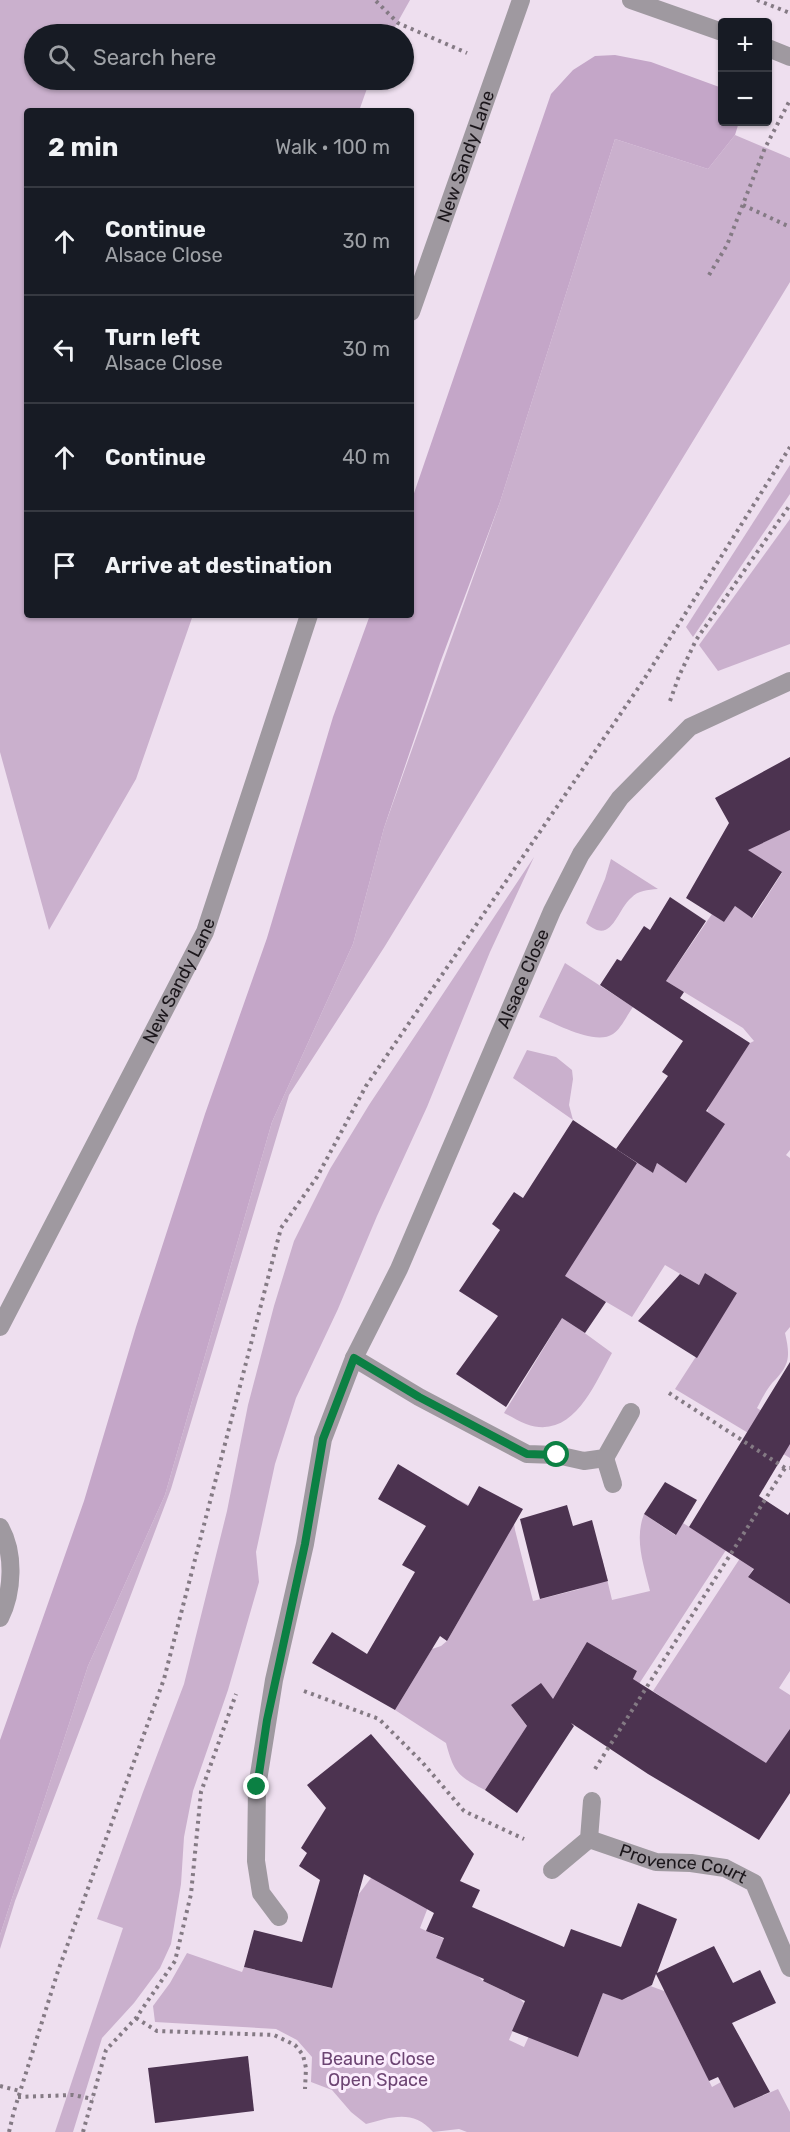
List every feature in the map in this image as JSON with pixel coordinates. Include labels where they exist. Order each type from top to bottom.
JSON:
[{"type":"street","name":"New Sandy Lane","points":[[414,304],[521,0]]},
{"type":"street","points":[[631,0],[718,30]]},
{"type":"street","points":[[772,50],[790,57]]},
{"type":"street","name":"New Sandy Lane","points":[[0,1327],[205,932],[308,618]]},
{"type":"street","name":"Alsace Close","points":[[279,1917],[261,1893],[255,1861],[257,1787],[274,1680],[305,1544],[323,1439],[354,1358],[399,1269],[552,911],[581,855],[620,798],[690,727],[790,681]]},
{"type":"street","points":[[354,1358],[419,1397],[527,1454],[557,1455],[584,1461],[605,1458]]},
{"type":"street","points":[[613,1484],[605,1458],[631,1412]]},
{"type":"street","points":[[0,1527],[5,1535],[11,1570],[6,1606],[0,1618]]},
{"type":"street","points":[[552,1870],[589,1839],[592,1801]]},
{"type":"street","name":"Provence Court","points":[[589,1839],[656,1862],[691,1863],[725,1868],[754,1883],[790,1968]]},
{"type":"path","points":[[757,0],[790,13]]},
{"type":"path","points":[[376,1],[400,24]]},
{"type":"path","points":[[414,30],[498,67]]},
{"type":"path","points":[[709,275],[727,246],[765,148],[790,100]]},
{"type":"path","points":[[743,205],[790,227]]},
{"type":"path","points":[[9,2132],[58,1971],[164,1679],[281,1228],[317,1177],[366,1086],[643,681],[790,447]]},
{"type":"path","points":[[669,705],[679,676],[696,640],[790,505]]},
{"type":"path","points":[[592,1801],[595,1766],[787,1468],[669,1393]]},
{"type":"path","points":[[274,1680],[379,1719],[422,1762],[464,1811],[524,1839]]},
{"type":"path","points":[[83,2132],[106,2050],[136,2018],[176,1961],[191,1894],[201,1792],[237,1691]]},
{"type":"path","points":[[136,2018],[157,2031],[274,2036],[295,2045],[303,2055],[306,2068],[305,2089]]},
{"type":"path","points":[[0,2086],[20,2091]]},
{"type":"path","points":[[18,2097],[73,2095],[93,2099]]},
{"type":"green space","points":[[0,0],[410,0],[397,24],[24,24],[24,90],[366,90],[360,108],[24,108],[24,618],[192,618],[136,779],[49,930],[0,752]]},
{"type":"green space","points":[[735,135],[790,158],[790,282],[385,946],[289,1095],[171,1489],[15,1901],[0,1949],[0,1935],[88,1666],[165,1495],[272,1122],[353,944],[384,828],[500,502],[615,139],[708,169]]},
{"type":"green space","points":[[790,465],[790,494],[693,637],[686,627]]},
{"type":"green space","points":[[790,519],[790,644],[718,671],[699,645]]},
{"type":"green space","points":[[790,818],[790,1150],[786,1155],[790,1158],[790,1327],[785,1333],[788,1347],[786,1364],[757,1408],[790,1429],[790,1458],[675,1389],[737,1293],[705,1273],[699,1285],[665,1265],[632,1317],[591,1293],[571,1323],[612,1353],[598,1380],[580,1407],[557,1425],[542,1427],[523,1423],[504,1413],[556,1328],[524,1263],[605,1142],[653,1173],[657,1163],[685,1182],[710,1103],[750,1043],[754,1041],[743,1028],[666,981],[712,914],[724,922],[735,906],[753,918],[782,873],[731,839],[760,844],[787,831]]},
{"type":"green space","points":[[534,857],[490,952],[427,1107],[296,1398],[275,1464],[256,1552],[259,1582],[228,1690],[193,1791],[184,1837],[181,1884],[171,1944],[160,1968],[134,2003],[102,2038],[73,2132],[55,2132],[123,1928],[97,1919],[184,1684],[227,1511],[248,1405],[294,1241],[330,1169],[369,1105]]},
{"type":"green space","points":[[611,859],[658,889],[634,895],[613,924],[602,931],[586,923]]},
{"type":"green space","points":[[565,963],[633,1007],[616,1032],[605,1037],[586,1036],[539,1017]]},
{"type":"green space","points":[[527,1050],[556,1057],[572,1070],[569,1105],[573,1120],[513,1078]]},
{"type":"green space","points":[[459,1500],[499,1521],[511,1503],[515,1530],[533,1601],[580,1589],[602,1558],[612,1600],[650,1591],[640,1543],[644,1514],[675,1535],[683,1523],[726,1550],[637,1687],[631,1683],[637,1671],[603,1651],[594,1666],[578,1657],[566,1677],[567,1703],[511,1705],[535,1737],[522,1734],[485,1790],[458,1772],[446,1743],[395,1710],[432,1649],[447,1641],[482,1580],[439,1533]]},
{"type":"green space","points":[[773,1508],[788,1515],[748,1577],[790,1604],[790,1671],[779,1688],[790,1695],[790,1752],[764,1766],[653,1691]]},
{"type":"green space","name":"Beaune Close Open Space","points":[[423,1794],[449,1825],[433,1855],[445,1863],[420,1928],[444,1939],[436,1958],[478,1976],[524,2003],[509,2040],[524,2047],[537,2018],[562,2051],[578,2057],[605,1988],[607,1994],[622,2000],[629,1997],[634,1980],[664,1991],[676,1964],[680,1962],[694,1994],[675,2012],[712,2087],[721,2082],[734,2108],[778,2089],[790,2112],[790,2132],[467,2132],[459,2129],[433,2132],[418,2120],[402,2117],[366,2124],[351,2112],[332,2090],[311,2082],[312,2057],[297,2040],[276,2029],[155,2022],[153,2006],[170,1983],[187,1953],[242,1972],[244,1967],[331,1988],[352,1917],[349,1907],[371,1878]]},
{"type":"shaded area","points":[[615,55],[651,62],[718,87],[718,126],[738,126],[735,135],[708,169],[615,139],[500,502],[440,663],[384,828],[353,944],[272,1122],[165,1495],[88,1666],[0,1935],[0,1740],[84,1501],[136,1327],[205,1114],[267,938],[333,717],[369,618],[414,618],[414,493],[551,94],[573,70],[595,56]]},
{"type":"building","points":[[790,757],[790,830],[748,850],[782,872],[752,918],[735,906],[724,922],[686,898],[729,823],[715,798]]},
{"type":"building","points":[[670,897],[706,921],[666,981],[684,992],[680,998],[750,1043],[706,1111],[725,1124],[686,1183],[657,1163],[653,1173],[616,1149],[668,1076],[662,1072],[683,1041],[600,985],[617,959],[621,961],[644,926],[650,930]]},
{"type":"building","points":[[573,1120],[637,1163],[565,1276],[606,1302],[585,1333],[562,1318],[506,1407],[456,1374],[498,1316],[459,1291],[500,1230],[492,1224],[514,1192],[523,1198]]},
{"type":"building","points":[[705,1273],[737,1293],[697,1358],[638,1321],[680,1274],[699,1285]]},
{"type":"building","points":[[790,1362],[790,1444],[759,1496],[788,1515],[790,1512],[790,1604],[748,1577],[754,1569],[689,1527]]},
{"type":"building","points":[[398,1464],[468,1506],[479,1486],[523,1509],[447,1641],[440,1636],[395,1710],[312,1663],[332,1632],[367,1654],[415,1572],[402,1565],[426,1526],[378,1499]]},
{"type":"building","points":[[665,1482],[697,1500],[676,1535],[644,1514]]},
{"type":"building","points":[[567,1505],[573,1526],[592,1520],[608,1581],[540,1599],[520,1519]]},
{"type":"building","points":[[587,1642],[637,1671],[633,1679],[766,1763],[790,1729],[790,1793],[759,1840],[648,1774],[571,1723],[574,1726],[517,1813],[485,1790],[527,1726],[511,1705],[541,1683],[553,1699]]},
{"type":"building","points":[[371,1734],[474,1854],[460,1881],[480,1890],[472,1907],[564,1947],[571,1929],[621,1947],[638,1903],[677,1919],[657,1973],[714,1946],[733,1983],[760,1970],[776,2003],[732,2023],[770,2092],[734,2108],[718,2077],[709,2081],[656,1974],[652,1985],[622,2000],[603,1993],[578,2057],[512,2031],[525,2001],[483,1981],[484,1979],[436,1958],[444,1938],[426,1931],[434,1913],[364,1874],[332,1988],[244,1967],[254,1930],[302,1942],[320,1880],[299,1866],[307,1853],[301,1848],[326,1808],[307,1785]]},
{"type":"building","points":[[248,2056],[254,2111],[155,2123],[148,2068]]},
{"type":"route","points":[[257,1787],[274,1680],[305,1544],[323,1439],[354,1358],[419,1397],[527,1454],[557,1455]]}]
